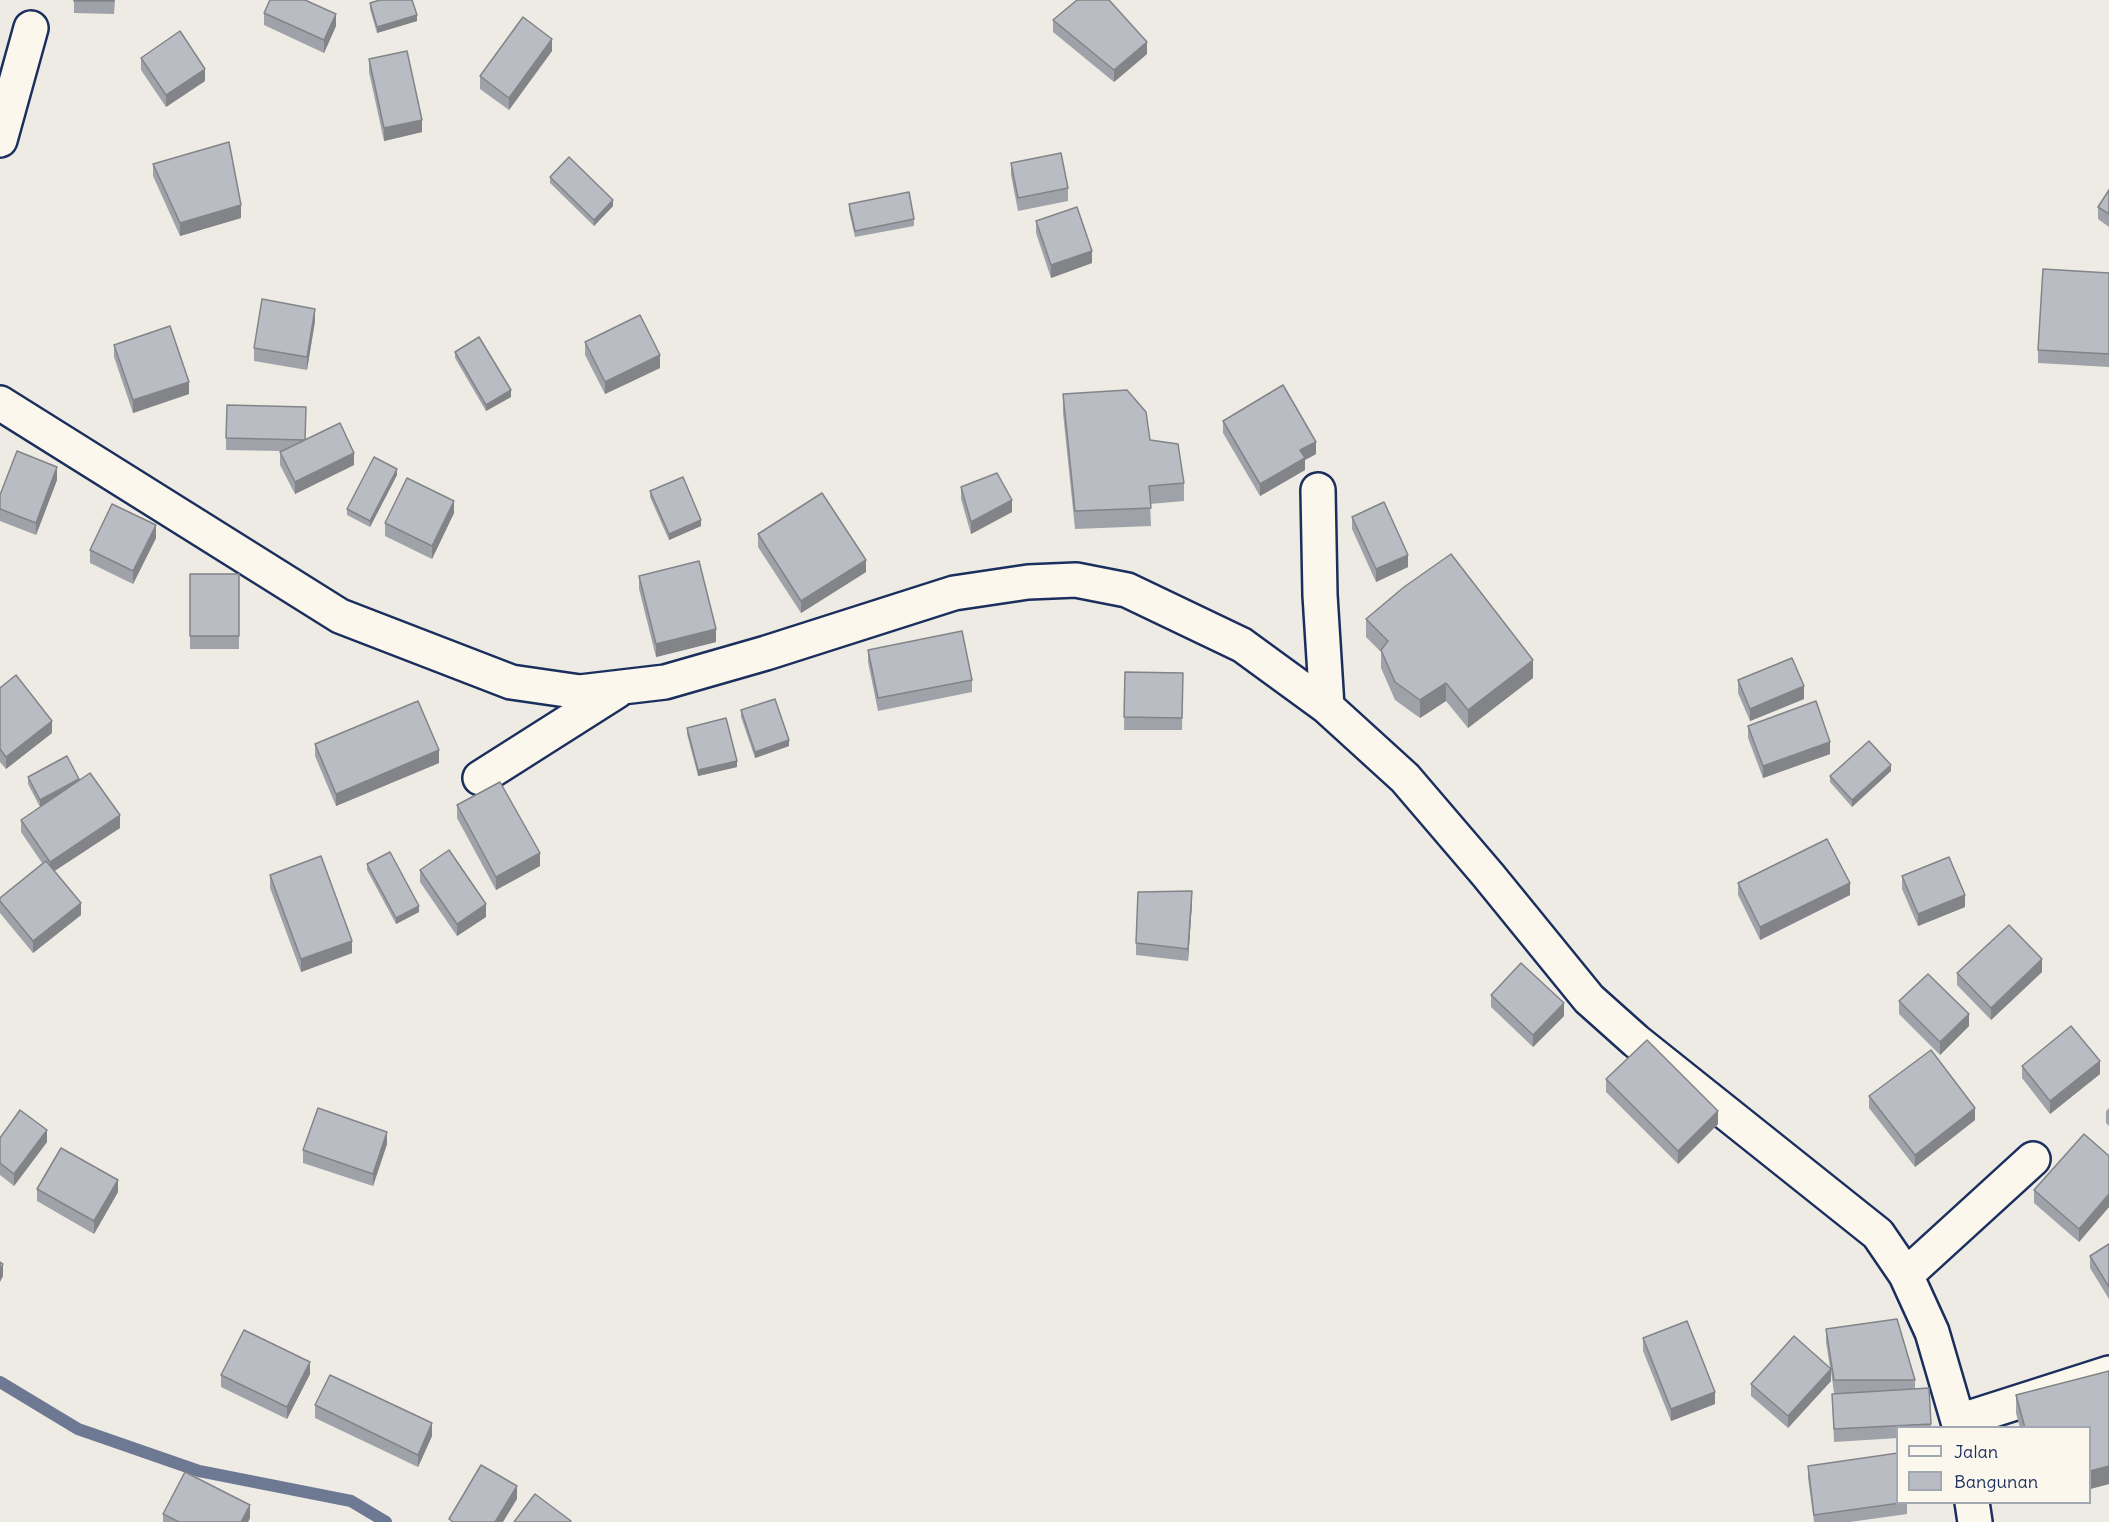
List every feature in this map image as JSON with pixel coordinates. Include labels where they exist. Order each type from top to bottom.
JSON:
[{"type":"street","points":[[0,140],[31,28]]},
{"type":"street","points":[[0,403],[340,616],[511,682],[580,692],[665,682],[954,594],[1028,582],[1076,580],[1127,590],[1242,645],[1327,707],[1405,778],[1589,999],[1636,1041],[1878,1234],[1906,1275],[1932,1332],[1959,1424],[2109,1373]]},
{"type":"street","points":[[1318,490],[1320,595],[1327,707]]},
{"type":"street","points":[[480,778],[623,687]]},
{"type":"street","points":[[1906,1275],[2033,1159]]},
{"type":"street","points":[[1972,1504],[1975,1522]]},
{"type":"building","points":[[114,0],[114,1],[74,1]]},
{"type":"building","points":[[270,0],[305,0],[336,14],[324,40],[264,13]]},
{"type":"building","points":[[380,0],[412,0],[417,15],[377,27],[370,3]]},
{"type":"building","points":[[1077,0],[1109,0],[1147,42],[1114,70],[1053,20]]},
{"type":"building","points":[[523,17],[552,39],[509,98],[480,76]]},
{"type":"building","points":[[180,31],[205,69],[166,95],[141,58]]},
{"type":"building","points":[[407,51],[422,120],[384,128],[369,59]]},
{"type":"building","points":[[229,142],[241,205],[180,223],[153,164]]},
{"type":"building","points":[[1061,153],[1068,188],[1018,198],[1011,163]]},
{"type":"building","points":[[569,157],[613,200],[594,220],[550,177]]},
{"type":"building","points":[[2109,190],[2109,214],[2098,207]]},
{"type":"building","points":[[909,192],[914,219],[855,231],[849,204]]},
{"type":"building","points":[[1077,207],[1092,251],[1051,265],[1036,221]]},
{"type":"building","points":[[2043,269],[2109,273],[2109,354],[2038,350]]},
{"type":"building","points":[[262,299],[315,309],[307,357],[254,348]]},
{"type":"building","points":[[640,315],[660,355],[605,382],[585,342]]},
{"type":"building","points":[[170,326],[189,382],[133,400],[114,345]]},
{"type":"building","points":[[479,337],[511,390],[486,405],[455,352]]},
{"type":"building","points":[[1283,385],[1316,442],[1300,450],[1305,458],[1260,484],[1223,421]]},
{"type":"building","points":[[1127,390],[1146,412],[1150,440],[1178,444],[1184,483],[1149,486],[1151,508],[1075,511],[1063,394]]},
{"type":"building","points":[[227,405],[306,407],[305,440],[226,438]]},
{"type":"building","points":[[340,423],[354,453],[295,482],[280,452]]},
{"type":"building","points":[[17,451],[57,467],[36,523],[0,509],[0,495]]},
{"type":"building","points":[[374,457],[397,469],[370,521],[347,509]]},
{"type":"building","points":[[997,473],[1012,500],[971,522],[961,487]]},
{"type":"building","points":[[683,477],[701,520],[669,534],[650,491]]},
{"type":"building","points":[[407,478],[454,501],[432,546],[385,523]]},
{"type":"building","points":[[822,493],[866,560],[801,601],[758,534]]},
{"type":"building","points":[[1384,502],[1408,555],[1376,569],[1352,517]]},
{"type":"building","points":[[112,504],[156,525],[133,571],[90,550]]},
{"type":"building","points":[[1451,554],[1533,660],[1468,710],[1446,683],[1420,700],[1395,682],[1381,650],[1388,641],[1366,619],[1404,587]]},
{"type":"building","points":[[699,561],[716,629],[656,644],[639,576]]},
{"type":"building","points":[[190,574],[239,574],[239,636],[190,636]]},
{"type":"building","points":[[962,631],[972,680],[878,698],[868,650]]},
{"type":"building","points":[[1792,658],[1804,686],[1750,709],[1738,680]]},
{"type":"building","points":[[1125,672],[1183,673],[1182,718],[1124,717]]},
{"type":"building","points":[[16,675],[52,721],[6,757],[0,749],[0,688]]},
{"type":"building","points":[[775,699],[789,740],[755,752],[741,710]]},
{"type":"building","points":[[418,701],[439,750],[336,794],[315,744]]},
{"type":"building","points":[[1816,701],[1830,742],[1763,766],[1748,726]]},
{"type":"building","points":[[726,718],[737,761],[698,770],[687,728]]},
{"type":"building","points":[[1869,741],[1891,765],[1852,800],[1830,776]]},
{"type":"building","points":[[67,756],[79,779],[40,800],[28,777]]},
{"type":"building","points":[[90,773],[120,815],[50,862],[21,820]]},
{"type":"building","points":[[500,782],[540,853],[496,877],[457,805]]},
{"type":"building","points":[[1827,839],[1850,883],[1760,927],[1738,883]]},
{"type":"building","points":[[449,850],[486,904],[457,924],[420,870]]},
{"type":"building","points":[[390,852],[419,906],[396,918],[367,864]]},
{"type":"building","points":[[321,856],[352,941],[301,959],[270,875]]},
{"type":"building","points":[[1949,857],[1965,895],[1918,914],[1902,876]]},
{"type":"building","points":[[46,861],[81,903],[33,941],[0,901],[0,898]]},
{"type":"building","points":[[1192,891],[1188,949],[1136,943],[1138,892]]},
{"type":"building","points":[[2009,925],[2042,959],[1991,1008],[1957,973]]},
{"type":"building","points":[[1521,963],[1564,1003],[1533,1035],[1491,995]]},
{"type":"building","points":[[1928,974],[1969,1014],[1940,1042],[1899,1001]]},
{"type":"building","points":[[2071,1026],[2100,1061],[2050,1101],[2022,1066]]},
{"type":"building","points":[[1647,1040],[1718,1111],[1678,1151],[1606,1079]]},
{"type":"building","points":[[1931,1050],[1975,1108],[1915,1155],[1869,1096]]},
{"type":"building","points":[[318,1108],[387,1132],[373,1174],[303,1150]]},
{"type":"building","points":[[20,1110],[47,1130],[14,1174],[0,1163],[0,1138]]},
{"type":"building","points":[[2084,1134],[2109,1156],[2109,1194],[2079,1229],[2034,1190]]},
{"type":"building","points":[[61,1148],[118,1180],[94,1221],[37,1189]]},
{"type":"building","points":[[2109,1244],[2109,1287],[2090,1256]]},
{"type":"building","points":[[1897,1319],[1915,1380],[1834,1380],[1826,1329]]},
{"type":"building","points":[[1687,1321],[1715,1392],[1671,1409],[1643,1338]]},
{"type":"building","points":[[244,1330],[310,1362],[287,1407],[221,1375]]},
{"type":"building","points":[[1794,1336],[1831,1369],[1788,1416],[1751,1384]]},
{"type":"building","points":[[2109,1371],[2109,1466],[2091,1471],[2091,1426],[2024,1426],[2016,1395]]},
{"type":"building","points":[[330,1375],[432,1423],[418,1455],[315,1405]]},
{"type":"building","points":[[1929,1388],[1931,1424],[1834,1429],[1832,1394]]},
{"type":"building","points":[[1896,1453],[1896,1504],[1814,1515],[1808,1466]]},
{"type":"building","points":[[481,1465],[517,1486],[495,1522],[453,1522],[449,1519]]},
{"type":"building","points":[[185,1472],[250,1505],[241,1522],[179,1522],[163,1514]]},
{"type":"building","points":[[535,1494],[571,1521],[514,1522]]},
{"type":"waterway","points":[[0,1382],[78,1429],[199,1471],[351,1501],[386,1522]]}]
